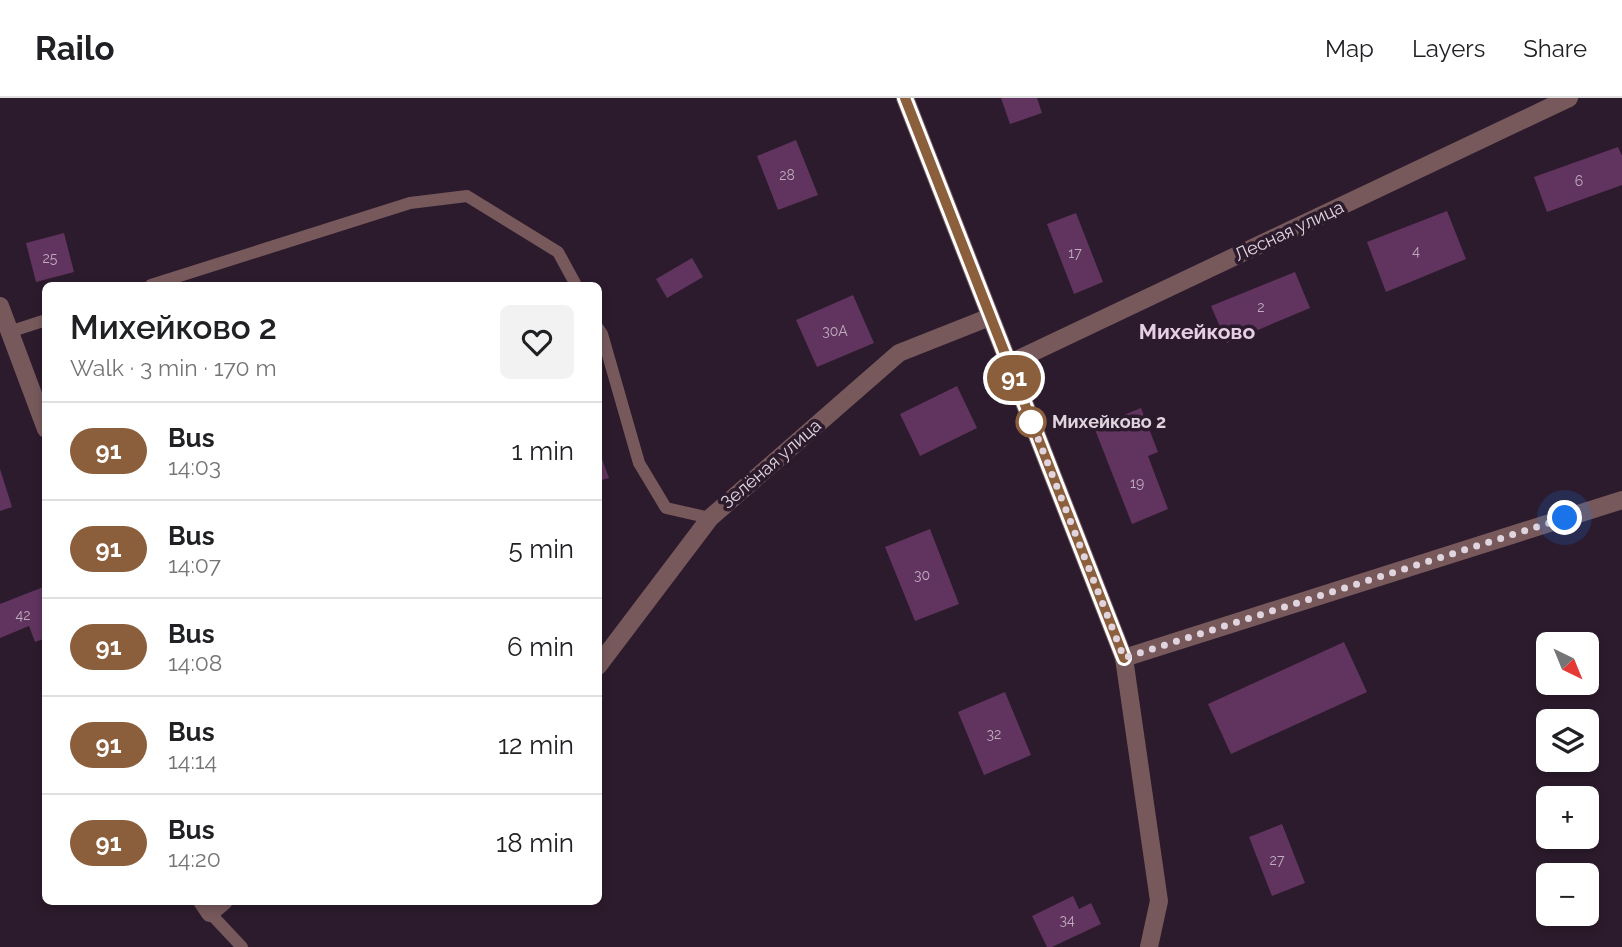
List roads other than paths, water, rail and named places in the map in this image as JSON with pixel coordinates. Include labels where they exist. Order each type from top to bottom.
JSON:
[{"type":"street","points":[[905,98],[1124,658],[1159,901],[1149,947]]},
{"type":"street","name":"Лесная улица","points":[[1008,364],[1569,98]]},
{"type":"street","points":[[0,306],[42,419]]},
{"type":"street","name":"Зелёная улица","points":[[602,661],[710,518],[898,353],[990,317]]},
{"type":"street","points":[[1124,658],[1622,500]]},
{"type":"lane","points":[[160,282],[410,203],[467,196],[558,252],[574,282]]},
{"type":"lane","points":[[9,332],[42,321]]},
{"type":"lane","points":[[602,334],[639,463],[666,508],[710,518]]},
{"type":"lane","points":[[206,907],[242,947]]},
{"type":"place","name":"Михейково 2","points":[[1031,422]]},
{"type":"district","name":"Михейково","points":[[1197,332]]}]
